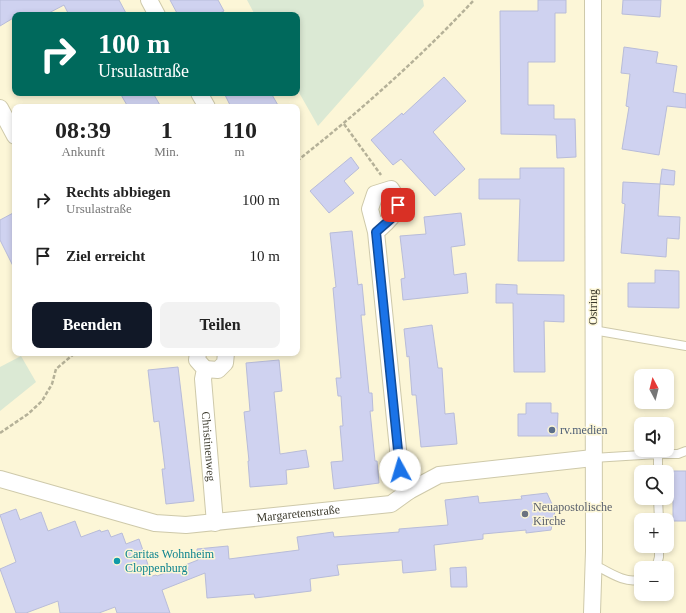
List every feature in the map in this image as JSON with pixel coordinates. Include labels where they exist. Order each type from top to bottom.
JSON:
[{"type":"street","points":[[149,0],[155,12]]},
{"type":"street","name":"Ostring","points":[[592,613],[593,0]]},
{"type":"street","points":[[0,108],[12,130]]},
{"type":"street","points":[[376,232],[393,217],[398,205],[397,196],[391,189],[375,194],[370,209],[376,232],[400,470],[409,491]]},
{"type":"street","name":"Christinenweg","points":[[198,356],[197,360],[205,369],[203,379],[215,523]]},
{"type":"street","points":[[205,369],[218,370],[225,363],[226,356]]},
{"type":"street","name":"Margaretenstraße","points":[[0,479],[170,526],[215,523],[391,504],[409,491],[439,475],[593,458]]},
{"type":"lane","points":[[593,330],[686,346]]},
{"type":"lane","points":[[674,454],[686,451]]},
{"type":"lane","points":[[593,458],[634,455]]},
{"type":"lane","points":[[593,564],[621,578],[634,580]]},
{"type":"path","points":[[300,159],[344,124],[453,23],[474,0]]},
{"type":"path","points":[[344,124],[391,189]]},
{"type":"path","points":[[0,433],[28,414],[42,400],[52,384],[56,369],[71,356]]},
{"type":"green space","points":[[247,0],[423,0],[424,6],[318,126],[300,94],[300,12],[253,12]]},
{"type":"green space","points":[[21,356],[36,382],[0,411],[0,367]]},
{"type":"building","points":[[0,0],[119,0],[125,12],[68,12],[64,5],[51,12],[12,12],[12,19],[0,26]]},
{"type":"building","points":[[170,0],[218,0],[224,11],[222,12],[176,12]]},
{"type":"building","points":[[538,0],[566,0],[566,13],[555,13],[555,62],[528,62],[528,105],[554,105],[554,119],[575,119],[576,157],[557,158],[556,135],[501,134],[500,11],[538,11]]},
{"type":"building","points":[[623,0],[661,0],[660,17],[622,14]]},
{"type":"building","points":[[624,47],[658,52],[656,63],[677,66],[673,92],[686,94],[686,108],[667,106],[659,155],[622,149],[629,107],[626,106],[630,74],[621,73]]},
{"type":"building","points":[[444,77],[466,101],[433,132],[465,169],[435,196],[401,159],[393,165],[371,140],[402,113],[403,115]]},
{"type":"building","points":[[122,96],[155,96],[159,104],[126,104]]},
{"type":"building","points":[[226,96],[273,96],[277,104],[230,104]]},
{"type":"building","points":[[351,157],[359,168],[344,181],[354,193],[329,213],[310,191]]},
{"type":"building","points":[[520,168],[564,168],[564,261],[518,261],[520,199],[479,199],[479,179],[520,179]]},
{"type":"building","points":[[662,169],[675,171],[674,185],[660,184]]},
{"type":"building","points":[[623,182],[660,184],[658,216],[680,217],[679,239],[667,238],[666,257],[621,253],[625,204],[622,203]]},
{"type":"building","points":[[461,213],[465,245],[451,247],[454,275],[466,273],[468,293],[403,300],[401,279],[405,278],[400,236],[426,234],[424,217]]},
{"type":"building","points":[[12,214],[12,264],[0,240],[0,220]]},
{"type":"building","points":[[352,231],[358,285],[362,284],[365,315],[361,315],[369,393],[372,393],[373,411],[370,411],[375,461],[377,461],[379,483],[334,489],[331,462],[343,461],[340,426],[343,426],[341,396],[338,396],[336,378],[341,378],[333,288],[336,287],[330,233]]},
{"type":"building","points":[[655,270],[679,271],[679,308],[628,307],[628,283],[655,283]]},
{"type":"building","points":[[496,284],[517,285],[517,294],[564,295],[564,322],[544,321],[545,372],[514,372],[513,303],[496,303]]},
{"type":"building","points":[[432,325],[438,368],[442,368],[445,414],[454,413],[457,444],[421,447],[416,395],[412,395],[409,356],[407,357],[404,329]]},
{"type":"building","points":[[279,360],[282,391],[274,392],[280,454],[306,450],[309,467],[286,470],[287,484],[250,487],[244,412],[250,411],[246,363]]},
{"type":"building","points":[[178,367],[194,501],[166,504],[162,469],[165,469],[159,421],[154,422],[148,370]]},
{"type":"building","points":[[526,403],[551,403],[551,413],[558,413],[557,436],[518,436],[518,414],[526,414]]},
{"type":"building","points":[[674,471],[686,471],[686,521],[674,521]]},
{"type":"building","points":[[547,493],[555,511],[551,530],[526,533],[526,530],[483,534],[483,539],[434,545],[436,570],[403,573],[402,560],[337,565],[339,575],[310,579],[311,591],[255,598],[254,594],[207,598],[205,573],[162,590],[170,613],[117,613],[115,607],[99,613],[60,613],[58,601],[26,613],[16,613],[0,569],[16,562],[0,515],[16,509],[20,520],[41,512],[48,531],[75,521],[81,537],[100,530],[101,532],[108,530],[111,537],[122,533],[126,544],[139,539],[152,576],[157,576],[198,560],[197,549],[228,546],[229,559],[299,550],[297,537],[333,532],[334,537],[399,532],[399,529],[448,525],[445,500],[478,496],[479,503],[522,499],[521,496]]},
{"type":"building","points":[[466,567],[467,587],[451,587],[450,568]]},
{"type":"place","name":"rv.medien","points":[[552,430]]},
{"type":"place","name":"Neuapostolische Kirche","points":[[525,514]]},
{"type":"place","name":"Caritas Wohnheim Cloppenburg","points":[[117,561]]},
{"type":"route","points":[[398,205],[393,217],[376,232],[400,470]]}]
